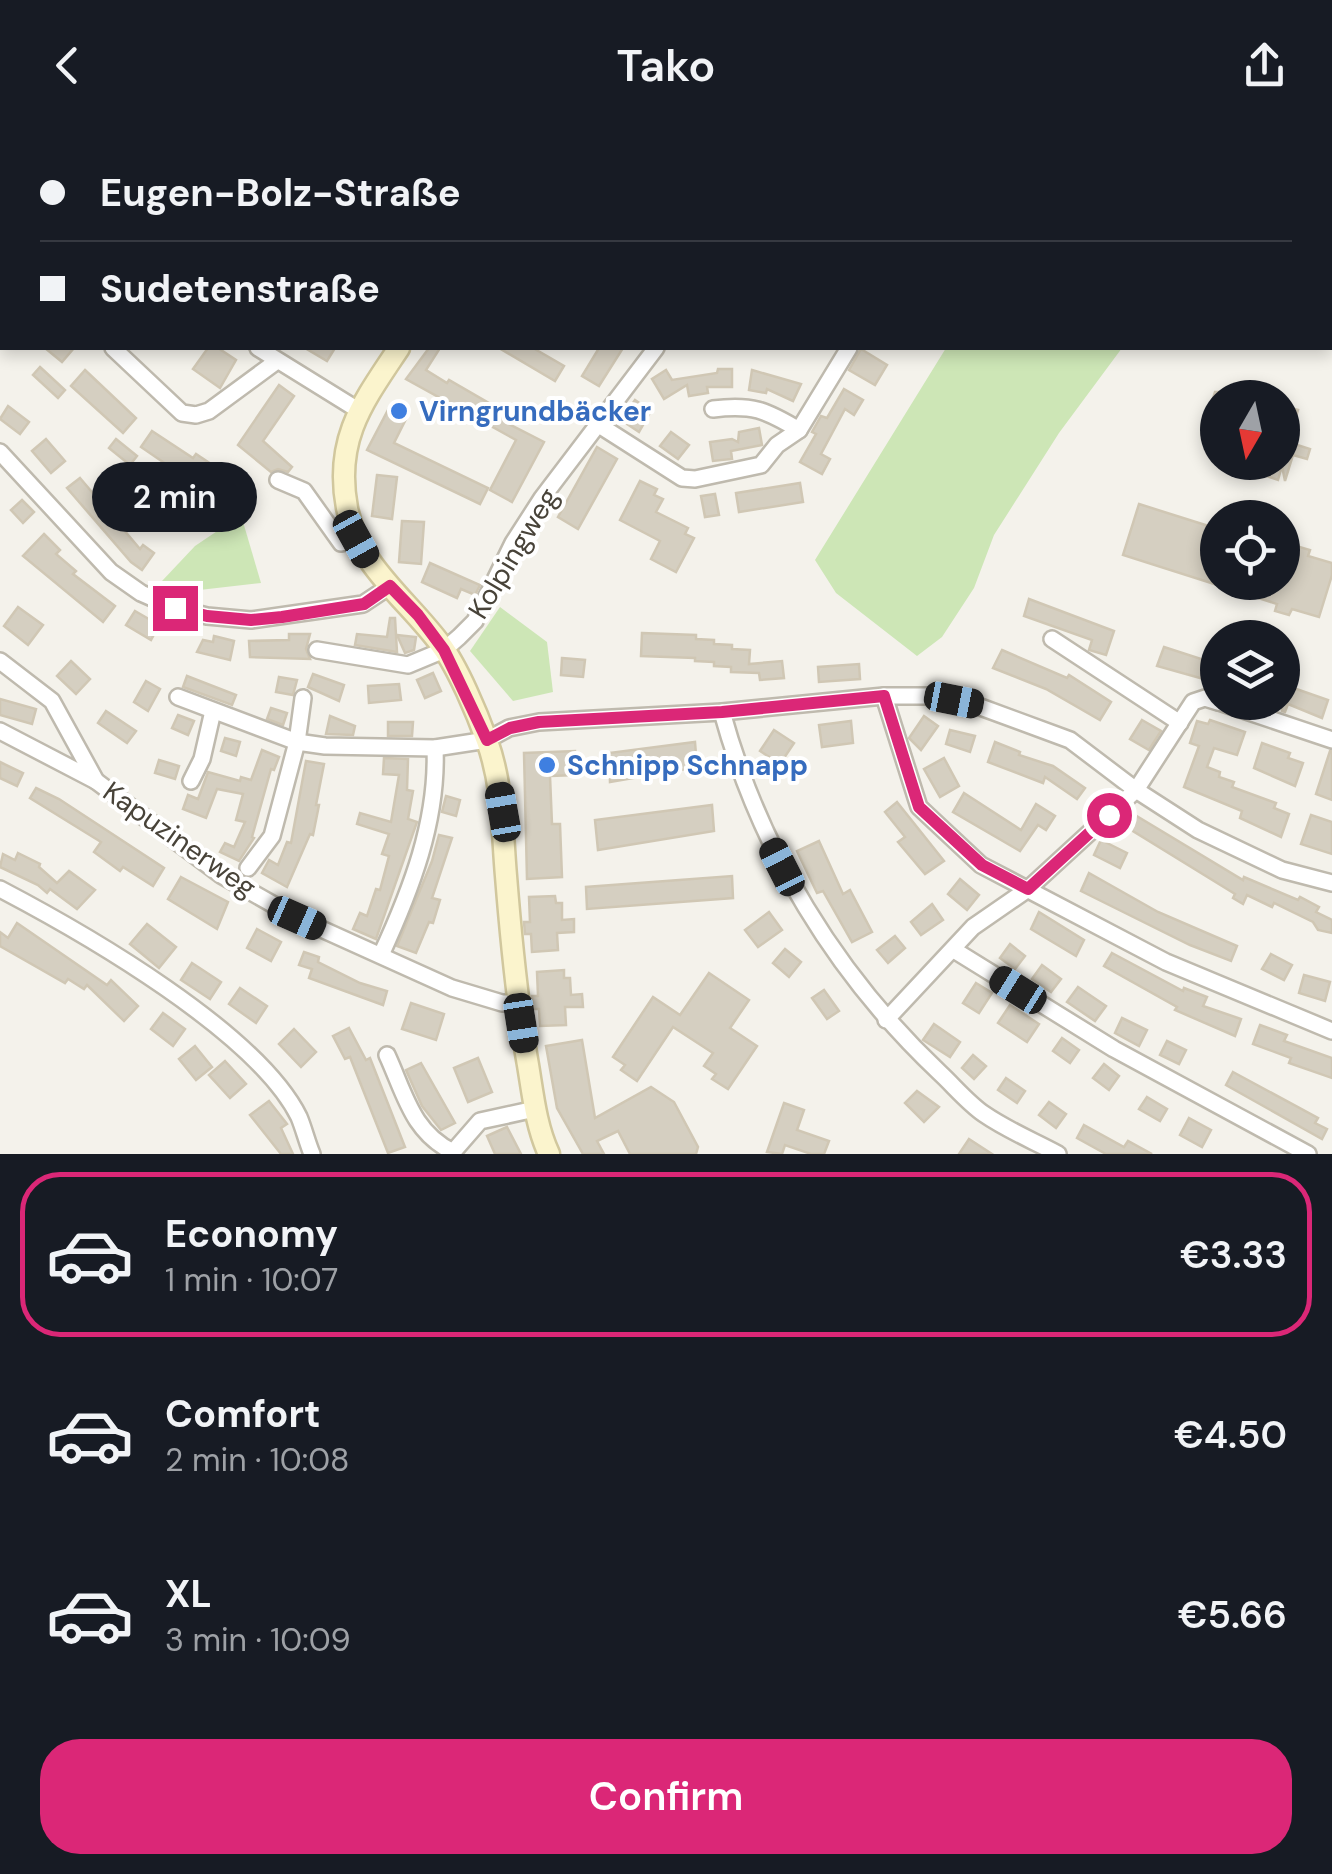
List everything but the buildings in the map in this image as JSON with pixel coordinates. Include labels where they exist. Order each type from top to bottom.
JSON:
[{"type":"street","points":[[115,350],[182,413],[196,415],[209,412],[277,361]]},
{"type":"street","points":[[261,350],[358,410]]},
{"type":"street","points":[[398,350],[358,410],[348,434],[344,486],[356,539],[368,562],[418,615],[444,650],[487,740],[503,812],[518,1003],[535,1109],[549,1154]]},
{"type":"street","name":"Kolpingweg","points":[[317,650],[408,666],[444,650],[475,621],[522,528],[655,350]]},
{"type":"street","points":[[599,426],[682,478],[695,479],[761,465],[777,445],[799,430],[848,350]]},
{"type":"street","points":[[712,409],[761,409],[799,430]]},
{"type":"street","points":[[0,452],[111,572],[141,593],[175,608],[236,619],[282,617],[364,604],[390,586]]},
{"type":"street","points":[[278,480],[304,491],[340,542],[356,539]]},
{"type":"street","points":[[1052,639],[1180,723]]},
{"type":"street","name":"Kapuzinerweg","points":[[0,660],[52,700],[96,782],[221,875],[297,918],[452,988],[502,1003],[518,1003]]},
{"type":"street","points":[[884,696],[919,807],[982,865],[1166,962],[1332,1031]]},
{"type":"street","points":[[178,697],[297,742],[382,749],[436,748],[487,740],[510,728],[539,722],[722,712],[884,696],[933,696],[975,704],[1070,740],[1198,830],[1282,870],[1332,883]]},
{"type":"street","points":[[248,868],[272,836],[297,742],[302,698]]},
{"type":"street","points":[[886,1020],[973,927],[1028,889],[1136,790],[1194,702],[1200,700]]},
{"type":"street","points":[[192,781],[202,759],[213,711]]},
{"type":"street","points":[[722,712],[753,804],[785,873],[834,952],[886,1020],[984,1114],[1058,1154]]},
{"type":"street","points":[[1272,720],[1332,740]]},
{"type":"street","points":[[0,731],[96,782]]},
{"type":"street","points":[[380,956],[402,909],[426,838],[436,777],[436,748]]},
{"type":"street","points":[[0,889],[50,915],[179,996],[267,1072],[298,1116],[312,1154]]},
{"type":"street","points":[[954,950],[1114,1049],[1308,1154]]},
{"type":"street","points":[[388,1056],[417,1123],[432,1142],[452,1152],[480,1121],[535,1109]]},
{"type":"green space","points":[[945,350],[1121,350],[1059,433],[994,535],[974,588],[942,637],[917,656],[836,593],[815,560]]},
{"type":"green space","points":[[241,515],[261,583],[182,592],[162,581],[195,546]]},
{"type":"green space","points":[[500,607],[547,642],[553,692],[513,701],[470,651]]},
{"type":"place","name":"Virngrundbäcker","points":[[399,411]]},
{"type":"place","name":"Schnipp Schnapp","points":[[547,765]]},
{"type":"route","points":[[175,608],[251,620],[282,617],[364,604],[390,586],[444,650],[487,740],[510,728],[539,722],[722,712],[884,696],[919,807],[982,865],[1028,889],[1109,815]]}]
